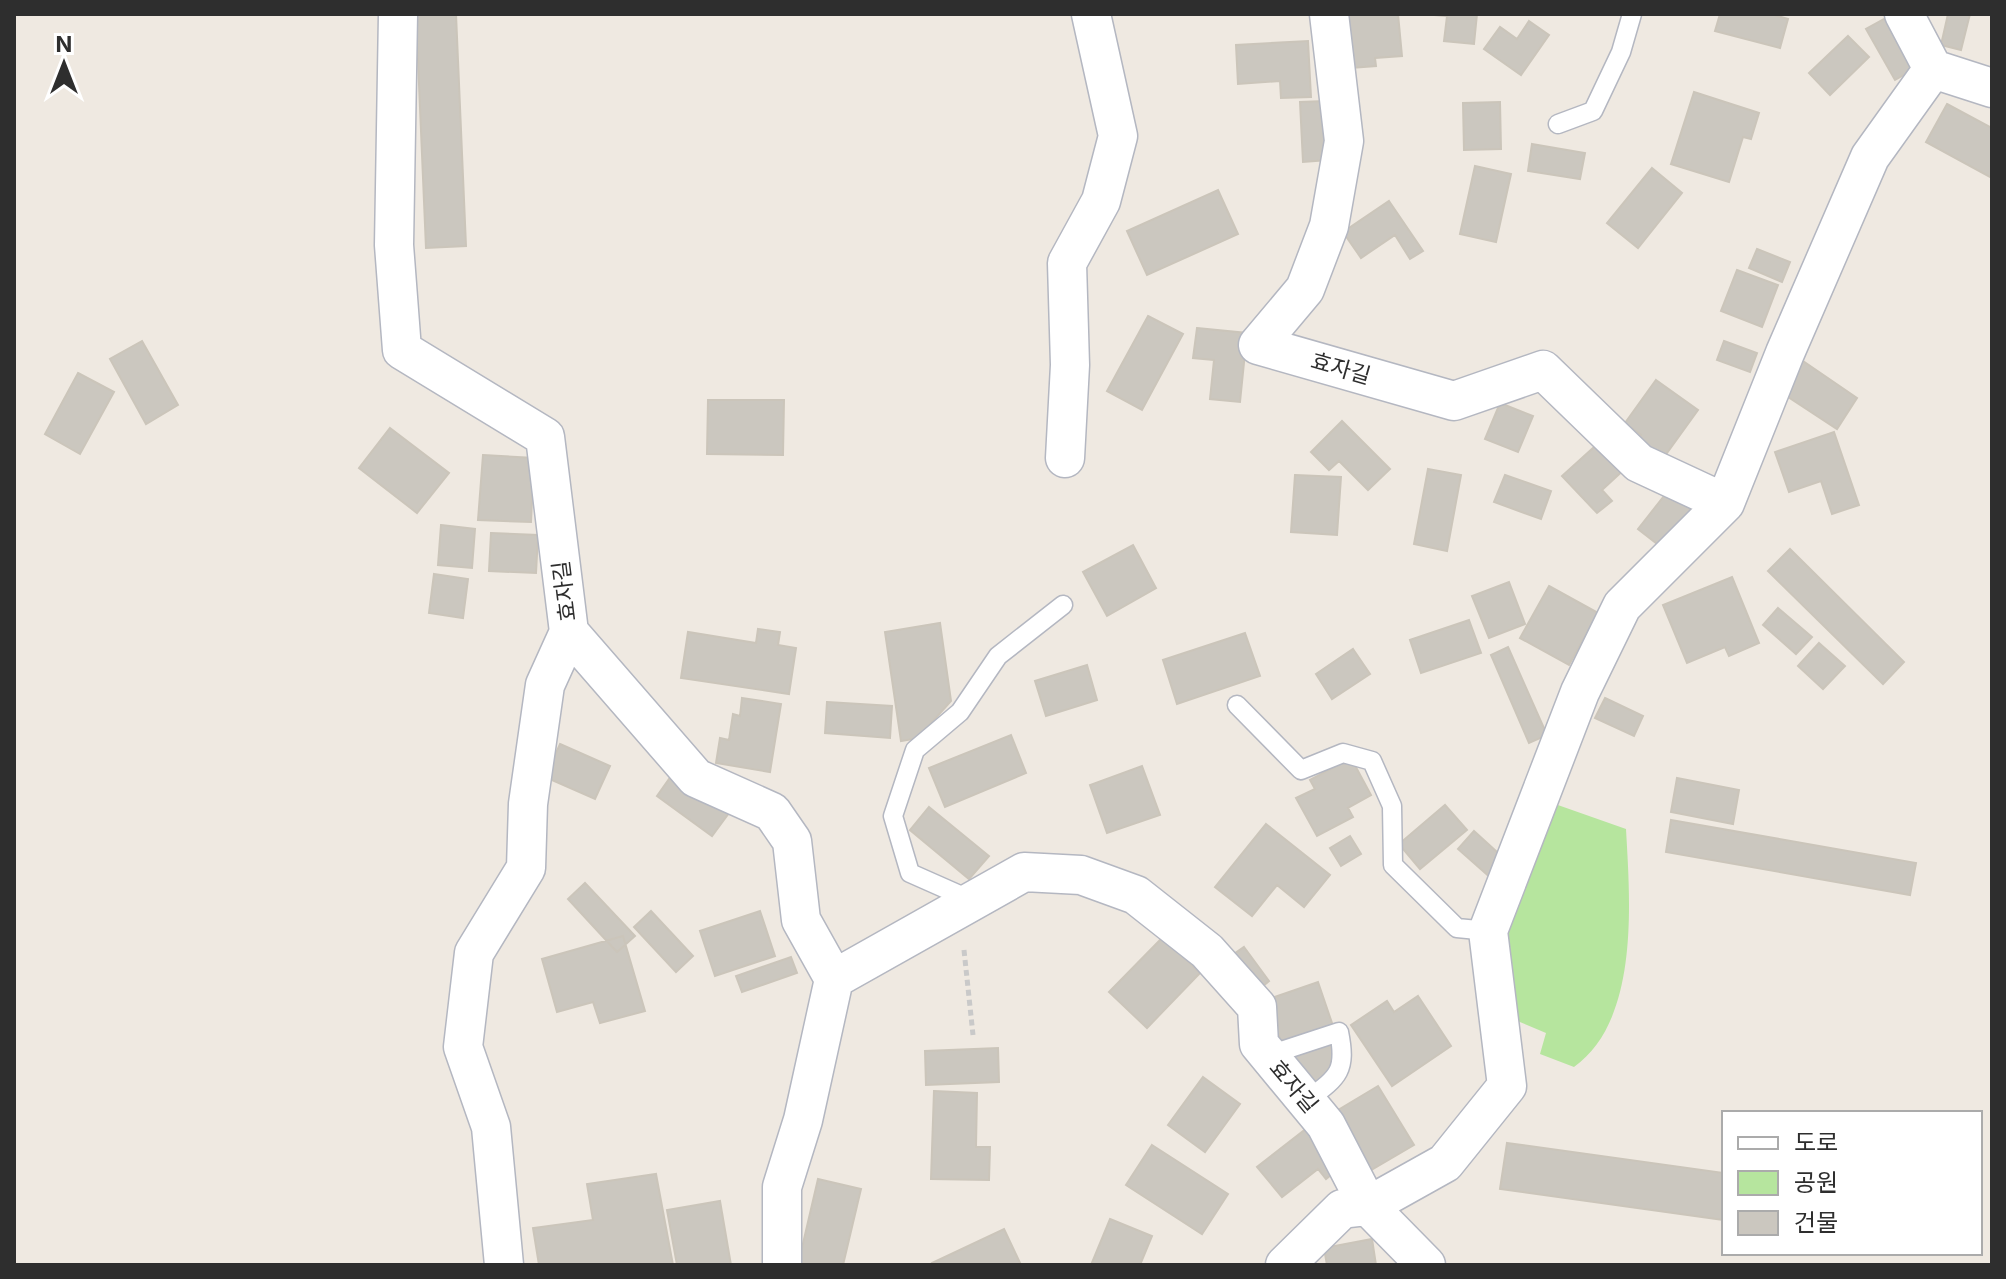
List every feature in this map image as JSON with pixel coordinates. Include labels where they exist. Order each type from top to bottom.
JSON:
[{"type":"street","name":"효자길","points":[[398,14],[394,245],[402,350],[545,437],[569,632],[696,778],[772,812],[792,841],[801,920],[834,979],[1024,872],[1081,875],[1136,895],[1207,951],[1257,1007],[1259,1044],[1326,1125],[1368,1206],[1426,1265]]},
{"type":"street","points":[[1065,458],[1070,365],[1067,263],[1101,201],[1118,136],[1091,14]]},
{"type":"street","name":"효자길","points":[[1329,14],[1344,141],[1329,226],[1305,289],[1258,345],[1454,401],[1508,385],[1543,370],[1639,463],[1725,503]]},
{"type":"street","points":[[1904,14],[1933,69],[1992,88]]},
{"type":"street","points":[[1285,1265],[1342,1209],[1368,1206],[1445,1163],[1507,1086],[1488,931],[1580,692],[1622,606],[1725,503],[1785,353],[1870,157],[1933,69]]},
{"type":"street","points":[[504,1265],[491,1127],[463,1047],[474,953],[526,868],[528,804],[545,685],[569,632]]},
{"type":"street","points":[[782,1265],[782,1187],[803,1120],[834,979]]},
{"type":"lane","points":[[1558,124],[1593,111],[1621,52],[1632,14]]},
{"type":"lane","points":[[966,905],[910,873],[893,816],[915,750],[960,712],[998,656],[1063,605]]},
{"type":"lane","points":[[1237,705],[1301,770],[1343,753],[1372,761],[1392,806],[1393,865],[1457,928],[1488,931]]},
{"type":"lane","points":[[1269,1055],[1339,1032],[1344,1059],[1333,1079],[1306,1101]]},
{"type":"path","points":[[966,905],[973,1035]]},
{"type":"green space","points":[[1555,804],[1626,829],[1629,924],[1621,990],[1611,1020],[1595,1046],[1574,1067],[1540,1054],[1546,1033],[1515,1020],[1505,927]]},
{"type":"building","points":[[416,14],[456,14],[466,246],[426,248]]},
{"type":"building","points":[[1347,14],[1398,14],[1402,56],[1375,58],[1376,66],[1351,68]]},
{"type":"building","points":[[1477,14],[1474,44],[1444,41],[1447,16],[1434,15]]},
{"type":"building","points":[[1720,14],[1771,14],[1788,19],[1780,48],[1715,31]]},
{"type":"building","points":[[1893,14],[1921,65],[1895,80],[1866,29]]},
{"type":"building","points":[[1948,14],[1970,14],[1961,50],[1941,45]]},
{"type":"building","points":[[1529,21],[1549,35],[1521,75],[1484,49],[1500,27],[1517,39]]},
{"type":"building","points":[[1848,36],[1869,57],[1830,95],[1809,73]]},
{"type":"building","points":[[1308,41],[1311,97],[1281,98],[1280,81],[1238,84],[1236,45]]},
{"type":"building","points":[[1694,92],[1759,113],[1751,139],[1743,137],[1729,182],[1671,164]]},
{"type":"building","points":[[1325,101],[1328,160],[1303,162],[1300,102]]},
{"type":"building","points":[[1500,102],[1501,149],[1464,150],[1463,103]]},
{"type":"building","points":[[1947,104],[1992,128],[1992,178],[1926,142]]},
{"type":"building","points":[[1532,144],[1585,153],[1580,179],[1528,171]]},
{"type":"building","points":[[1475,166],[1511,174],[1496,242],[1460,234]]},
{"type":"building","points":[[1652,168],[1682,193],[1638,248],[1607,223]]},
{"type":"building","points":[[1218,190],[1238,234],[1147,275],[1127,231]]},
{"type":"building","points":[[1389,201],[1423,251],[1410,259],[1395,235],[1361,258],[1343,232]]},
{"type":"building","points":[[1757,249],[1790,262],[1782,282],[1749,268]]},
{"type":"building","points":[[1737,270],[1778,285],[1762,327],[1721,311]]},
{"type":"building","points":[[1148,316],[1183,334],[1142,410],[1107,391]]},
{"type":"building","points":[[1197,328],[1247,333],[1240,402],[1210,399],[1214,360],[1193,358]]},
{"type":"building","points":[[142,341],[178,405],[146,424],[110,359]]},
{"type":"building","points":[[1724,341],[1757,353],[1750,372],[1717,360]]},
{"type":"building","points":[[1803,361],[1857,398],[1837,429],[1782,393]]},
{"type":"building","points":[[78,373],[114,392],[80,454],[45,434]]},
{"type":"building","points":[[1656,380],[1698,410],[1659,464],[1634,446],[1641,435],[1625,423]]},
{"type":"building","points":[[708,400],[784,400],[783,455],[707,454]]},
{"type":"building","points":[[1500,403],[1533,416],[1518,452],[1485,439]]},
{"type":"building","points":[[1342,421],[1390,469],[1368,490],[1339,461],[1329,470],[1311,452]]},
{"type":"building","points":[[390,428],[449,473],[417,513],[359,468]]},
{"type":"building","points":[[1834,432],[1859,505],[1832,514],[1821,481],[1789,492],[1775,452]]},
{"type":"building","points":[[1603,439],[1628,466],[1602,490],[1612,501],[1597,513],[1562,476]]},
{"type":"building","points":[[483,455],[534,458],[531,522],[478,520]]},
{"type":"building","points":[[1428,469],[1461,475],[1447,551],[1414,544]]},
{"type":"building","points":[[1295,475],[1341,477],[1337,535],[1291,532]]},
{"type":"building","points":[[1505,475],[1551,491],[1541,519],[1494,502]]},
{"type":"building","points":[[1668,491],[1695,513],[1665,550],[1638,529]]},
{"type":"building","points":[[441,525],[475,529],[472,568],[438,565]]},
{"type":"building","points":[[491,533],[538,535],[536,573],[489,571]]},
{"type":"building","points":[[1133,545],[1156,588],[1107,616],[1083,572]]},
{"type":"building","points":[[1790,549],[1904,662],[1883,684],[1768,571]]},
{"type":"building","points":[[434,574],[468,579],[463,618],[429,613]]},
{"type":"building","points":[[1732,577],[1759,643],[1729,656],[1725,647],[1687,663],[1663,605]]},
{"type":"building","points":[[1509,582],[1525,624],[1489,638],[1472,596]]},
{"type":"building","points":[[1549,586],[1598,613],[1569,665],[1520,638]]},
{"type":"building","points":[[1778,608],[1812,637],[1796,654],[1763,625]]},
{"type":"building","points":[[1469,620],[1481,653],[1421,673],[1410,640]]},
{"type":"building","points":[[940,623],[951,701],[918,738],[901,741],[885,632]]},
{"type":"building","points":[[758,629],[780,632],[778,645],[796,648],[789,694],[681,678],[688,632],[756,643]]},
{"type":"building","points":[[1245,633],[1260,676],[1177,704],[1163,660]]},
{"type":"building","points":[[1819,643],[1845,666],[1823,689],[1798,666]]},
{"type":"building","points":[[1508,647],[1547,735],[1529,743],[1491,655]]},
{"type":"building","points":[[1353,649],[1370,674],[1332,699],[1316,674]]},
{"type":"building","points":[[1087,665],[1097,700],[1046,716],[1035,681]]},
{"type":"building","points":[[742,698],[781,704],[770,772],[716,763],[720,738],[729,740],[733,714],[740,716]]},
{"type":"building","points":[[1605,698],[1643,716],[1634,736],[1595,718]]},
{"type":"building","points":[[827,702],[892,706],[890,738],[825,733]]},
{"type":"building","points":[[1011,735],[1026,773],[945,807],[929,768]]},
{"type":"building","points":[[560,744],[610,766],[595,799],[545,777]]},
{"type":"building","points":[[1351,758],[1371,795],[1348,808],[1353,817],[1317,836],[1296,798],[1315,789],[1310,780]]},
{"type":"building","points":[[1142,766],[1160,815],[1107,833],[1090,785]]},
{"type":"building","points":[[674,772],[729,813],[712,836],[657,796]]},
{"type":"building","points":[[1677,778],[1739,790],[1733,824],[1671,812]]},
{"type":"building","points":[[1445,805],[1467,830],[1420,869],[1399,844]]},
{"type":"building","points":[[929,807],[989,856],[969,879],[910,830]]},
{"type":"building","points":[[1671,820],[1916,863],[1910,895],[1666,852]]},
{"type":"building","points":[[1266,824],[1330,875],[1304,907],[1277,885],[1252,916],[1215,887]]},
{"type":"building","points":[[1474,831],[1507,861],[1491,878],[1458,849]]},
{"type":"building","points":[[1350,836],[1361,854],[1341,866],[1330,848]]},
{"type":"building","points":[[585,883],[635,936],[617,952],[568,899]]},
{"type":"building","points":[[651,911],[693,956],[676,972],[634,927]]},
{"type":"building","points":[[760,911],[775,956],[715,976],[700,931]]},
{"type":"building","points":[[623,936],[645,1011],[600,1023],[593,1002],[557,1012],[542,959]]},
{"type":"building","points":[[1163,937],[1200,973],[1147,1028],[1109,992]]},
{"type":"building","points":[[1244,947],[1269,981],[1257,991],[1231,956]]},
{"type":"building","points":[[791,957],[797,973],[742,992],[736,976]]},
{"type":"building","points":[[1318,982],[1333,1026],[1282,1044],[1266,1000]]},
{"type":"building","points":[[1418,996],[1451,1046],[1392,1086],[1351,1025],[1387,1001],[1394,1012]]},
{"type":"building","points":[[1336,1038],[1333,1072],[1317,1085],[1294,1057]]},
{"type":"building","points":[[998,1048],[999,1082],[926,1085],[925,1051]]},
{"type":"building","points":[[1203,1077],[1240,1104],[1205,1152],[1168,1125]]},
{"type":"building","points":[[1378,1086],[1414,1145],[1368,1172],[1333,1113]]},
{"type":"building","points":[[934,1091],[977,1093],[976,1147],[990,1147],[989,1180],[931,1179]]},
{"type":"building","points":[[1311,1125],[1343,1165],[1326,1179],[1318,1169],[1282,1197],[1257,1167]]},
{"type":"building","points":[[1507,1143],[1722,1173],[1722,1220],[1500,1189]]},
{"type":"building","points":[[1152,1145],[1228,1194],[1202,1234],[1126,1185]]},
{"type":"building","points":[[656,1174],[673,1265],[539,1265],[533,1228],[593,1220],[587,1184]]},
{"type":"building","points":[[818,1179],[861,1189],[843,1265],[798,1265]]},
{"type":"building","points":[[720,1201],[731,1265],[677,1265],[667,1210]]},
{"type":"building","points":[[1110,1219],[1152,1236],[1140,1265],[1091,1265]]},
{"type":"building","points":[[1004,1229],[1021,1265],[932,1263]]},
{"type":"building","points":[[1372,1239],[1376,1265],[1327,1265],[1324,1248]]}]
